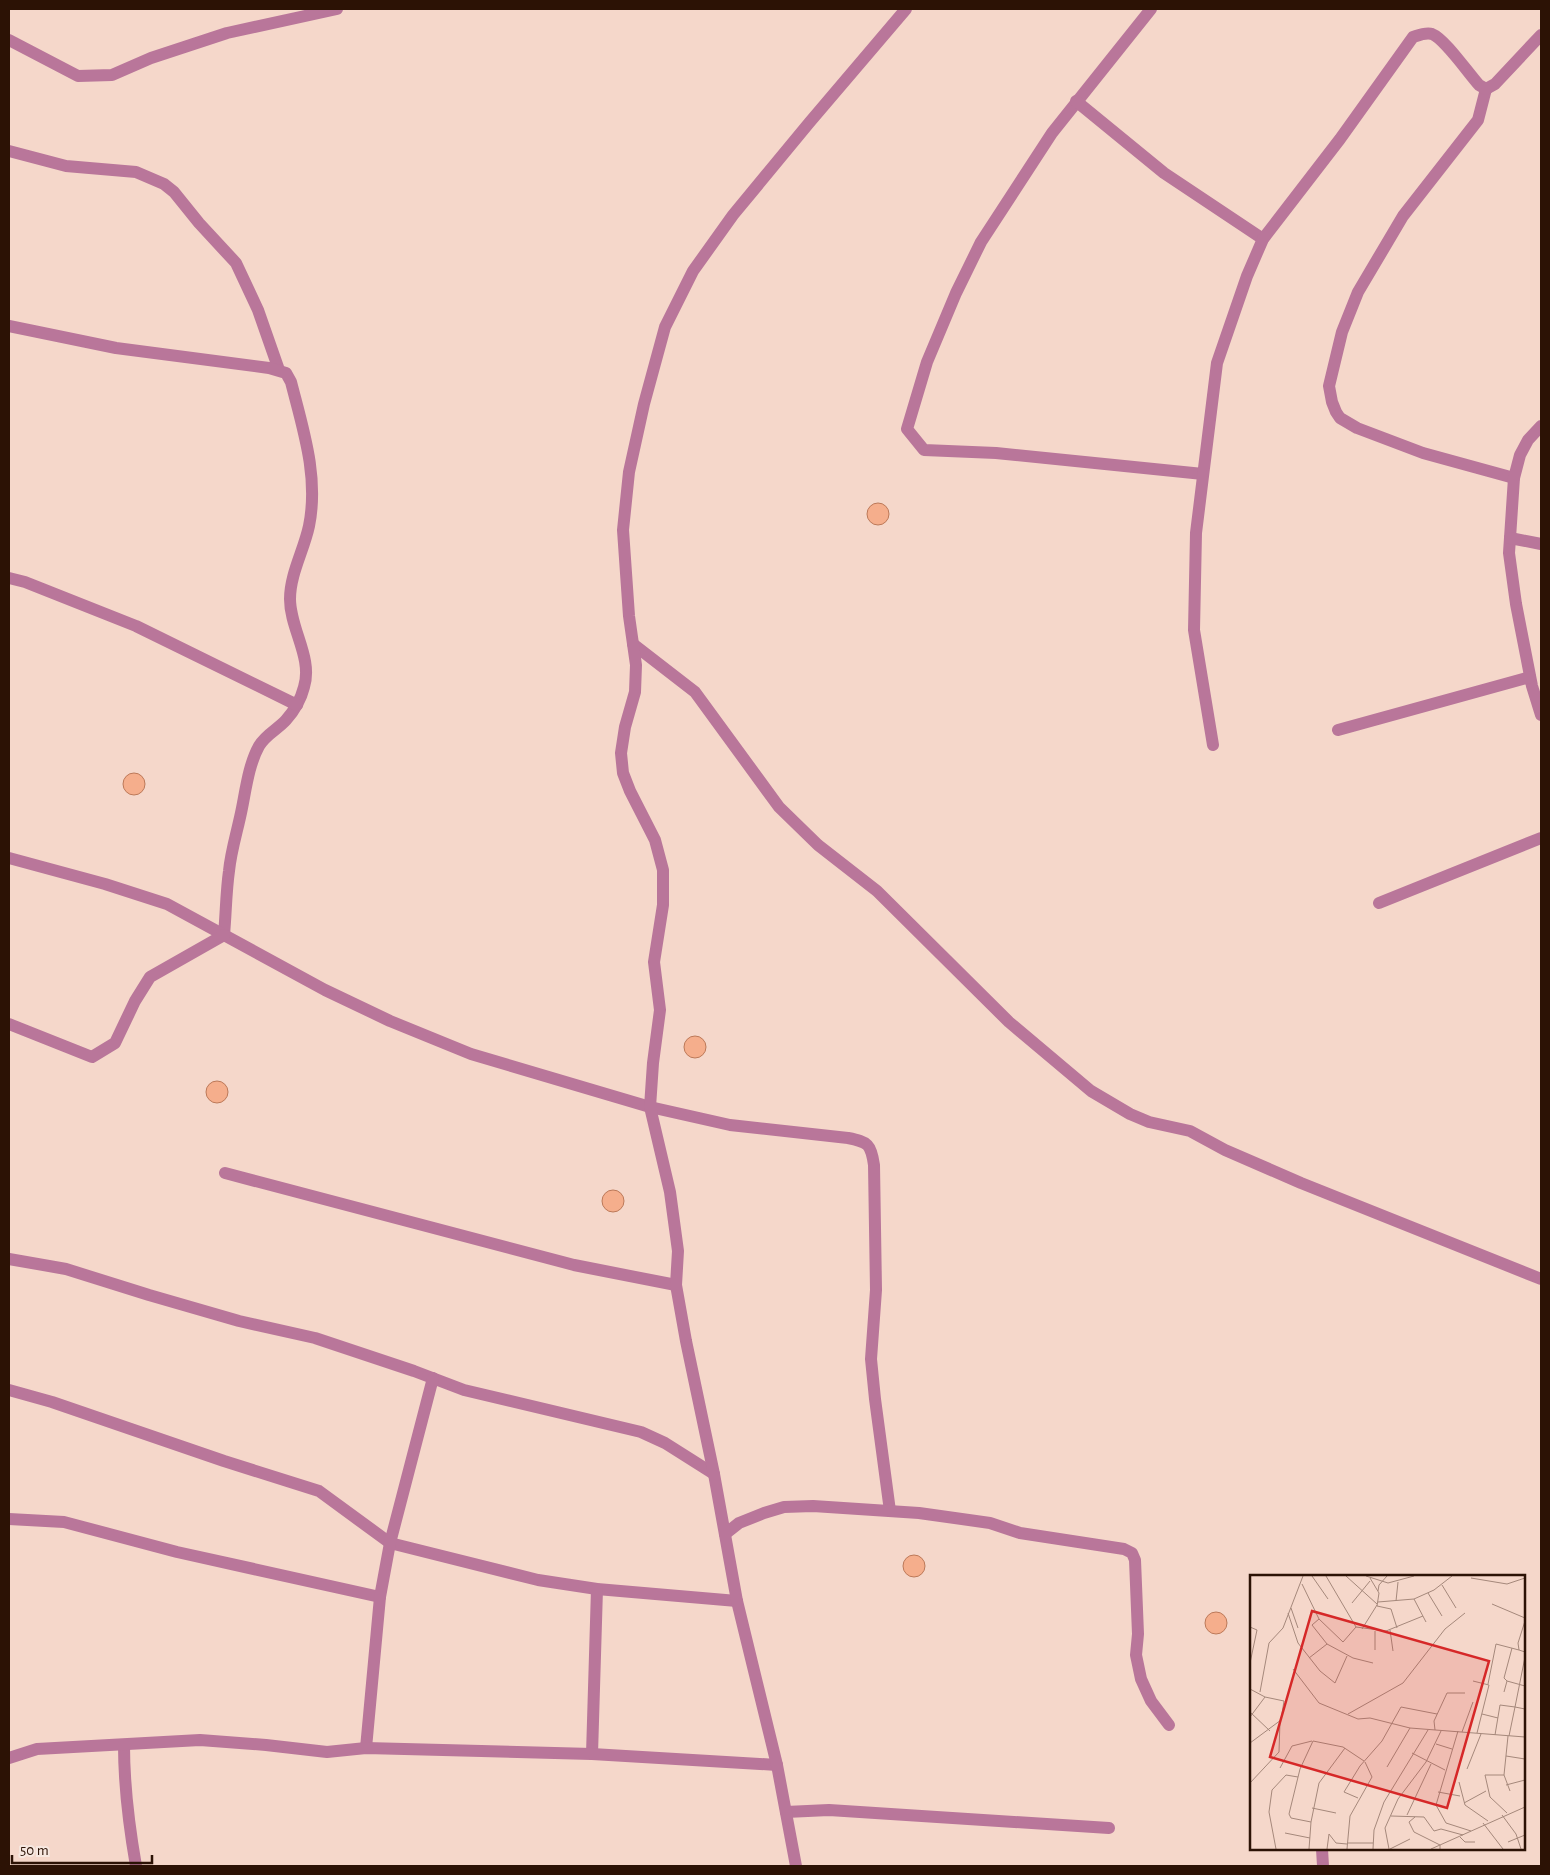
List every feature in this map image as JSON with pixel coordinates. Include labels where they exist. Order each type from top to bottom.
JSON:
[{"type":"street","points":[[9,40],[78,76],[112,75],[150,58],[227,33],[337,9]]},
{"type":"street","points":[[796,1866],[777,1765],[737,1601],[676,1285],[678,1251],[670,1192],[650,1107],[653,1063],[660,1010],[654,962],[663,905],[663,870],[655,840],[623,773],[620,753],[635,692],[636,665],[626,579],[623,530],[629,472],[644,404],[665,327],[693,271],[733,216],[906,9]]},
{"type":"street","points":[[1151,9],[1052,133],[981,242],[956,293],[927,362],[907,429],[924,450],[996,453],[1203,474]]},
{"type":"street","points":[[1213,746],[1194,630],[1196,533],[1216,363],[1246,276],[1264,240],[1340,140],[1413,37],[1430,33],[1440,39],[1479,84],[1486,88]]},
{"type":"street","points":[[1486,88],[1495,84],[1541,35]]},
{"type":"street","points":[[1486,88],[1478,120],[1403,216],[1358,292],[1342,332],[1329,386],[1336,412],[1340,418],[1357,428],[1423,453],[1514,478]]},
{"type":"street","points":[[1076,101],[1164,173],[1264,240]]},
{"type":"street","points":[[9,152],[66,166],[136,172],[164,184],[174,192],[199,223],[236,263],[258,310],[279,370]]},
{"type":"street","points":[[9,326],[116,348],[279,370],[286,373],[291,382],[312,476],[309,528],[292,583],[290,598],[291,619],[306,669],[305,686],[297,705],[286,720],[267,735],[259,747],[248,780],[228,870],[224,935]]},
{"type":"street","points":[[1541,426],[1528,440],[1520,455],[1514,478],[1509,553],[1516,604],[1530,677],[1541,715]]},
{"type":"street","points":[[1510,538],[1541,544]]},
{"type":"street","points":[[9,578],[25,582],[136,626],[297,705]]},
{"type":"street","points":[[633,644],[695,692],[779,807],[818,845],[876,891],[1008,1022],[1091,1091],[1130,1114],[1149,1122],[1190,1131],[1225,1150],[1301,1183],[1541,1279]]},
{"type":"street","points":[[1338,730],[1530,677]]},
{"type":"street","points":[[1379,903],[1541,838]]},
{"type":"street","points":[[9,858],[105,884],[167,904],[325,990],[390,1022],[471,1054],[650,1107],[730,1125],[848,1138],[861,1141],[869,1146],[874,1165],[876,1272],[871,1358],[890,1511]]},
{"type":"street","points":[[9,1024],[92,1057],[116,1043],[134,1001],[150,977],[224,935]]},
{"type":"street","points":[[225,1173],[574,1265],[676,1285]]},
{"type":"street","points":[[9,1260],[66,1269],[149,1296],[239,1321],[315,1338],[464,1390],[641,1432],[665,1443],[714,1474]]},
{"type":"street","points":[[366,1748],[380,1597],[390,1543],[433,1378]]},
{"type":"street","points":[[9,1390],[52,1402],[214,1458],[319,1491],[390,1543],[538,1580],[597,1589],[737,1601]]},
{"type":"street","points":[[725,1534],[739,1523],[764,1513],[784,1507],[813,1506],[919,1513],[990,1523],[1020,1534],[1124,1548],[1132,1553],[1135,1560],[1138,1634],[1136,1655],[1141,1678],[1150,1701],[1169,1726]]},
{"type":"street","points":[[9,1519],[64,1522],[177,1552],[380,1597]]},
{"type":"street","points":[[592,1754],[597,1589]]},
{"type":"street","points":[[9,1758],[38,1749],[200,1740],[327,1752],[366,1748],[592,1754],[777,1765]]},
{"type":"street","points":[[124,1745],[124,1776],[130,1835],[136,1866]]},
{"type":"street","points":[[786,1812],[829,1810],[1109,1828]]},
{"type":"street","points":[[1322,1850],[1323,1866]]},
{"type":"building","points":[[878,503],[886,506],[889,514],[886,522],[878,525],[870,522],[867,514],[870,506]]},
{"type":"building","points":[[134,773],[142,776],[145,784],[142,792],[134,795],[126,792],[123,784],[126,776]]},
{"type":"building","points":[[695,1036],[703,1039],[706,1047],[703,1055],[695,1058],[687,1055],[684,1047],[687,1039]]},
{"type":"building","points":[[217,1081],[225,1084],[228,1092],[225,1100],[217,1103],[209,1100],[206,1092],[209,1084]]},
{"type":"building","points":[[613,1190],[621,1193],[624,1201],[621,1209],[613,1212],[605,1209],[602,1201],[605,1193]]},
{"type":"building","points":[[914,1555],[922,1558],[925,1566],[922,1574],[914,1577],[906,1574],[903,1566],[906,1558]]},
{"type":"building","points":[[1216,1612],[1224,1615],[1227,1623],[1224,1631],[1216,1634],[1208,1631],[1205,1623],[1208,1615]]}]
